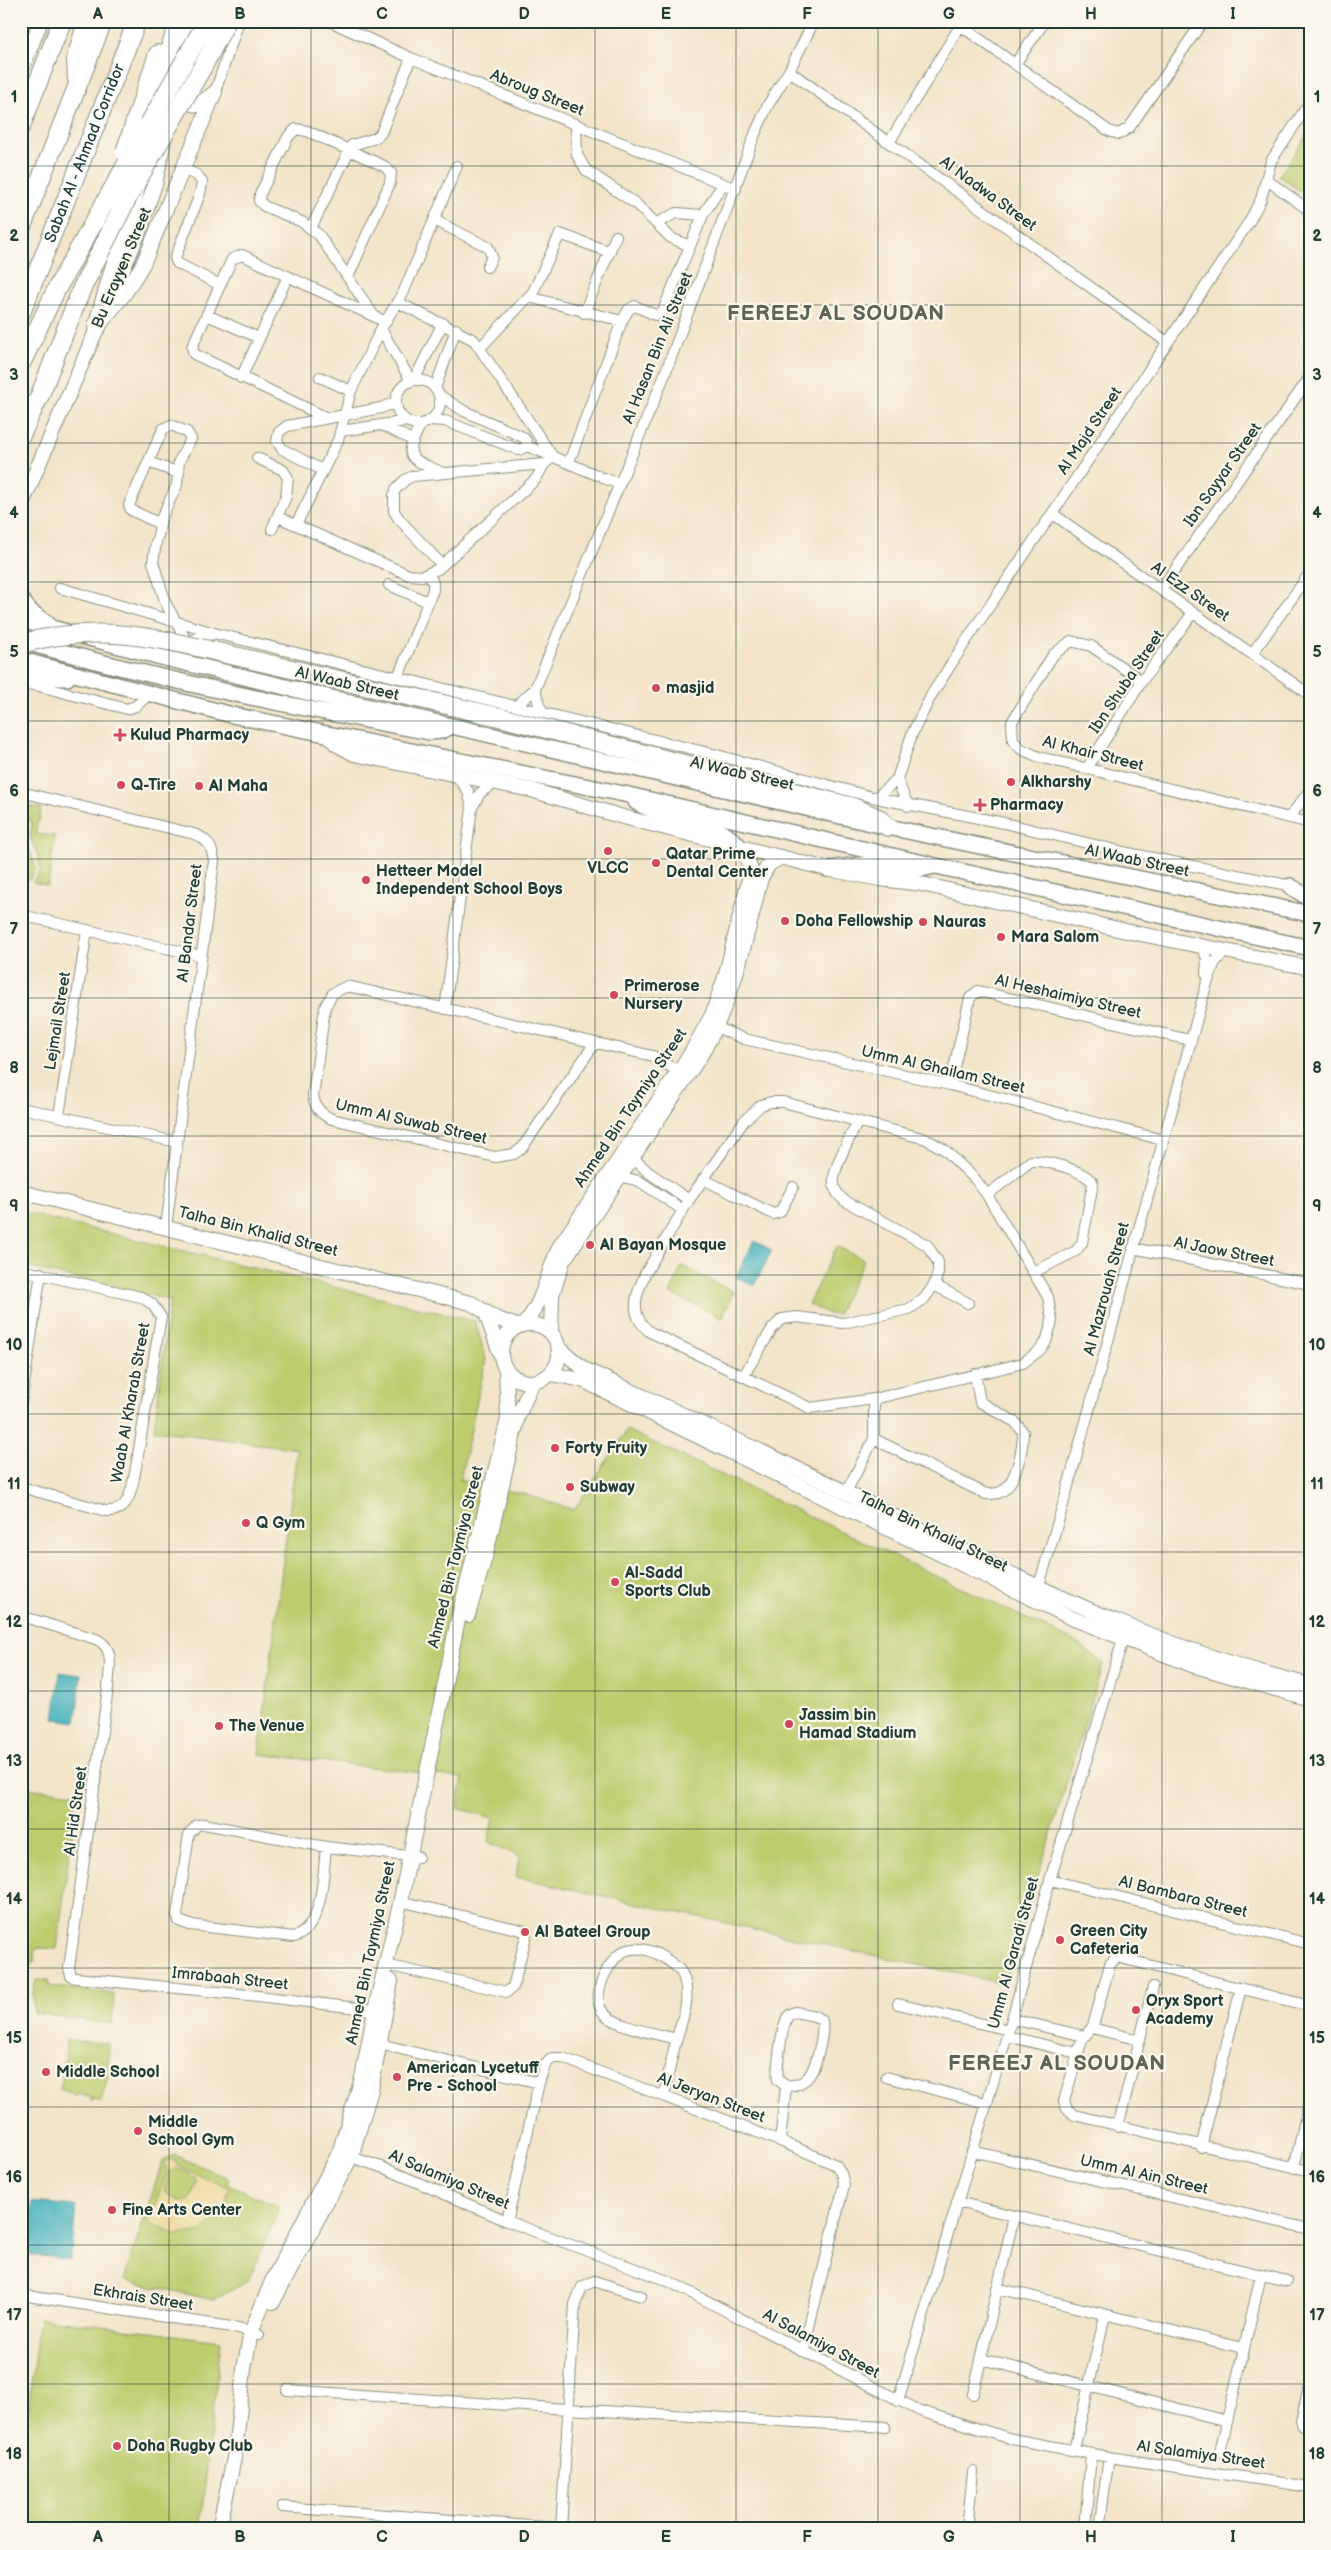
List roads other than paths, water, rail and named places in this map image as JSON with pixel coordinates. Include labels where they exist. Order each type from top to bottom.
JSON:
[{"type":"highway","points":[[21,126],[62,21]]},
{"type":"highway","points":[[78,87],[76,58],[87,21]]},
{"type":"highway","points":[[21,229],[103,21]]},
{"type":"highway","name":"Sabah Al - Ahmad Corridor","points":[[21,313],[137,21]]},
{"type":"highway","name":"Bu Erayyen Street","points":[[82,288],[91,253],[169,21]]},
{"type":"highway","points":[[97,327],[126,227],[171,45],[180,21]]},
{"type":"highway","points":[[21,364],[57,288],[207,21]]},
{"type":"highway","points":[[21,435],[40,395],[82,288],[129,195],[202,68],[226,21]]},
{"type":"highway","points":[[21,642],[97,632],[150,637],[537,727],[853,807],[878,818],[888,827]]},
{"type":"main road","points":[[21,600],[31,612],[58,630]]},
{"type":"main road","name":"Al Waab Street","points":[[21,620],[168,659],[888,827],[1310,914]]},
{"type":"main road","points":[[21,642],[97,662],[264,701],[430,732],[442,731],[451,726]]},
{"type":"main road","points":[[21,660],[232,715],[624,794],[936,866],[1310,948]]},
{"type":"main road","points":[[21,677],[92,678]]},
{"type":"main road","points":[[624,794],[656,813],[721,830],[739,846]]},
{"type":"main road","points":[[827,869],[870,864],[911,872],[936,866]]},
{"type":"main road","points":[[1290,886],[1310,899]]},
{"type":"street","points":[[21,71],[41,21]]},
{"type":"street","name":"Bu Erayyen Street","points":[[21,506],[25,492],[128,259],[147,209],[161,158],[176,83],[196,21]]},
{"type":"street","points":[[97,327],[136,277],[215,92],[240,21]]},
{"type":"street","name":"Abroug Street","points":[[329,21],[411,58],[736,189]]},
{"type":"street","name":"Al Hasan Bin Ali Street","points":[[516,706],[535,688],[663,379],[762,119],[814,21]]},
{"type":"street","points":[[1015,64],[1044,21]]},
{"type":"street","points":[[890,142],[962,23],[1015,64],[1109,130],[1120,134],[1129,128],[1203,21]]},
{"type":"street","points":[[311,228],[349,150],[354,144],[376,138],[381,133],[411,58]]},
{"type":"street","name":"Al Nadwa Street","points":[[789,71],[1167,342]]},
{"type":"street","points":[[176,83],[182,95],[192,104],[198,105],[215,92]]},
{"type":"street","name":"Al Majd Street","points":[[876,798],[897,778],[912,734],[932,694],[966,641],[1249,222],[1262,199],[1271,161],[1310,102]]},
{"type":"street","points":[[576,124],[577,155],[586,170],[636,204],[671,238],[690,246]]},
{"type":"street","points":[[348,277],[392,178],[388,169],[384,166],[349,150],[302,129],[291,132],[259,201],[264,206],[311,228],[325,242],[348,277],[374,316],[383,326],[413,380]]},
{"type":"street","points":[[296,525],[341,431],[351,391],[397,302],[457,166]]},
{"type":"street","points":[[182,169],[197,175],[202,182],[200,194],[175,258],[177,263],[220,285]]},
{"type":"street","points":[[1267,180],[1310,211]]},
{"type":"street","points":[[569,462],[622,320],[629,309],[635,306],[656,315],[662,313],[704,215],[723,184]]},
{"type":"street","points":[[657,223],[676,213],[704,215]]},
{"type":"street","points":[[434,220],[488,247],[492,258],[488,267]]},
{"type":"street","points":[[480,348],[529,297],[560,234],[610,252]]},
{"type":"street","points":[[584,313],[616,236]]},
{"type":"street","points":[[328,418],[194,354],[192,347],[232,259],[238,255],[374,316]]},
{"type":"street","points":[[241,378],[288,276]]},
{"type":"street","points":[[529,297],[584,313],[622,320]]},
{"type":"street","points":[[397,302],[469,336],[480,348],[553,457]]},
{"type":"street","points":[[207,315],[259,338]]},
{"type":"street","points":[[407,421],[401,416],[396,402],[400,389],[413,380],[443,323]]},
{"type":"street","points":[[444,474],[412,457],[409,451],[412,440],[425,422],[438,409],[437,392],[456,329]]},
{"type":"street","points":[[320,377],[351,391]]},
{"type":"street","name":"Ibn Sayyar Street","points":[[1161,590],[1310,377]]},
{"type":"street","points":[[413,380],[422,380],[464,411],[523,436],[527,446],[619,484]]},
{"type":"street","points":[[322,470],[282,449],[277,441],[282,428],[381,408],[396,402]]},
{"type":"street","points":[[341,431],[407,421],[445,421],[519,450],[527,446]]},
{"type":"street","points":[[160,524],[131,510],[129,505],[163,429],[171,425],[190,436],[179,461],[177,485],[160,524],[154,562],[166,604],[186,642]]},
{"type":"street","points":[[382,425],[412,440]]},
{"type":"street","points":[[278,468],[286,452]]},
{"type":"street","points":[[278,517],[409,575],[429,574],[442,565],[536,480],[544,464],[553,457]]},
{"type":"street","points":[[258,458],[286,474],[288,483],[278,517],[272,528]]},
{"type":"street","points":[[148,462],[179,473]]},
{"type":"street","points":[[442,565],[398,519],[394,511],[395,492],[405,480],[413,476],[544,464]]},
{"type":"street","name":"Al Ezz Street","points":[[1053,514],[1310,695]]},
{"type":"street","points":[[1252,654],[1310,573]]},
{"type":"street","points":[[398,677],[434,586],[429,574]]},
{"type":"street","points":[[389,584],[428,602]]},
{"type":"street","name":"Al Waab Street","points":[[60,588],[173,619],[218,634],[713,754],[908,806],[1004,823],[1128,853],[1310,890]]},
{"type":"street","name":"Ibn Shuba Street","points":[[1087,768],[1142,681],[1193,612]]},
{"type":"street","name":"Al Waab Street","points":[[168,659],[186,642],[202,636],[218,634]]},
{"type":"street","name":"Al Khair Street","points":[[1142,681],[1091,646],[1071,641],[1053,655],[1017,712],[1012,722],[1014,741],[1021,749],[1039,757],[1310,822]]},
{"type":"street","points":[[21,685],[43,687],[127,709],[136,706],[149,694]]},
{"type":"street","points":[[535,688],[539,705],[543,712]]},
{"type":"street","points":[[328,734],[336,744],[354,754],[496,782],[827,869],[880,879],[922,884],[1310,968]]},
{"type":"street","points":[[445,1008],[472,808],[468,791],[455,774]]},
{"type":"street","points":[[897,778],[908,806]]},
{"type":"street","points":[[472,808],[480,794],[496,782]]},
{"type":"street","points":[[1289,818],[1310,790]]},
{"type":"street","name":"Al Bandar Street","points":[[21,792],[202,837],[209,844],[214,861],[166,1227]]},
{"type":"street","name":"Ahmed Bin Taymiya Street","points":[[712,1026],[750,876],[749,862],[739,846]]},
{"type":"street","name":"Ahmed Bin Taymiya Street","points":[[552,1332],[552,1295],[563,1261],[632,1157],[712,1026],[736,977],[761,878],[769,864],[782,857]]},
{"type":"street","points":[[21,915],[201,956]]},
{"type":"street","name":"Lejmail Street","points":[[59,1116],[87,930]]},
{"type":"street","points":[[1202,946],[1207,959],[1206,986]]},
{"type":"street","points":[[1206,986],[1215,962],[1226,951]]},
{"type":"street","name":"Umm Al Suwab Street","points":[[595,1044],[522,1148],[505,1157],[495,1157],[332,1120],[318,1110],[313,1096],[325,1007],[333,993],[348,986],[653,1056],[683,1074]]},
{"type":"street","name":"Al Mazrouah Street","points":[[1036,1594],[1206,986]]},
{"type":"street","name":"Al Heshaimiya Street","points":[[950,1085],[970,998],[978,991],[1190,1040]]},
{"type":"street","name":"Umm Al Ghailam Street","points":[[712,1026],[753,1042],[950,1085],[1163,1140]]},
{"type":"street","name":"Ahmed Bin Taymiya Street","points":[[520,1325],[536,1309],[548,1271],[560,1246],[683,1074]]},
{"type":"street","points":[[783,1102],[926,1140],[960,1163],[987,1195],[1034,1272],[1048,1297],[1052,1310],[1052,1321],[1046,1342],[1040,1350],[1023,1363],[874,1399],[810,1408],[650,1332],[641,1325],[636,1313],[635,1301],[645,1274],[703,1179],[744,1121],[761,1105],[783,1102]]},
{"type":"street","points":[[21,1108],[177,1142]]},
{"type":"street","points":[[744,1375],[772,1329],[782,1319],[797,1317],[843,1323],[909,1309],[924,1299],[934,1285],[938,1272],[938,1262],[928,1245],[845,1201],[837,1194],[834,1185],[834,1175],[858,1121]]},
{"type":"street","points":[[632,1157],[652,1183],[683,1210]]},
{"type":"street","points":[[987,1195],[1031,1160],[1080,1172],[1088,1176],[1093,1183],[1082,1243],[1076,1251],[1034,1272]]},
{"type":"street","points":[[619,1176],[652,1183],[689,1200]]},
{"type":"street","points":[[703,1179],[773,1214],[780,1212],[793,1187]]},
{"type":"street","name":"Talha Bin Khalid Street","points":[[21,1192],[465,1302],[520,1325]]},
{"type":"street","name":"Al Jaow Street","points":[[1133,1248],[1310,1284]]},
{"type":"street","name":"Waab Al Kharab Street","points":[[21,1270],[140,1297],[152,1304],[161,1317],[135,1473],[130,1497],[125,1504],[113,1512],[106,1511],[21,1487]]},
{"type":"street","points":[[21,1403],[41,1273]]},
{"type":"street","points":[[934,1285],[968,1303]]},
{"type":"street","points":[[485,1311],[503,1363],[517,1379],[532,1382],[551,1374],[560,1357],[560,1348],[552,1332],[539,1324],[520,1325],[510,1331],[502,1343],[503,1363]]},
{"type":"street","name":"Talha Bin Khalid Street","points":[[560,1348],[584,1369],[846,1492],[1036,1594]]},
{"type":"street","name":"Ahmed Bin Taymiya Street","points":[[390,1966],[408,1903],[414,1857],[457,1624],[508,1418],[503,1363]]},
{"type":"street","name":"Talha Bin Khalid Street","points":[[551,1374],[582,1380],[1036,1594],[1206,1670],[1310,1699]]},
{"type":"street","points":[[874,1439],[986,1494],[995,1494],[1004,1490],[1012,1480],[1023,1432],[1015,1422],[980,1402],[975,1374]]},
{"type":"street","name":"Ahmed Bin Taymiya Street","points":[[345,2155],[362,2078],[380,2011],[465,1626],[486,1554],[518,1416],[532,1382]]},
{"type":"street","points":[[846,1492],[874,1439],[874,1399]]},
{"type":"street","name":"Al Hid Street","points":[[21,1616],[96,1639],[105,1643],[110,1650],[108,1688],[69,1968],[72,1976]]},
{"type":"street","name":"Talha Bin Khalid Street","points":[[1125,1633],[1222,1662],[1310,1685]]},
{"type":"street","name":"Umm Al Garadi Street","points":[[898,2401],[1008,2033],[1050,1880],[1125,1633]]},
{"type":"street","points":[[326,1847],[318,1905],[310,1927],[304,1934],[294,1937],[190,1925],[179,1921],[177,1916],[189,1834],[197,1825],[204,1824],[326,1847],[414,1857]]},
{"type":"street","name":"Al Bambara Street","points":[[1050,1880],[1310,1944]]},
{"type":"street","points":[[390,1966],[507,1992],[512,1987],[526,1936],[521,1928],[408,1903]]},
{"type":"street","points":[[664,2096],[676,2039],[687,2003],[684,1977],[676,1965],[647,1949],[626,1951],[610,1963],[602,1981],[599,1999],[602,2011],[612,2020],[627,2026],[676,2039]]},
{"type":"street","points":[[1310,2006],[1117,1957],[1110,1964],[1092,2028],[1084,2036],[1077,2053],[1064,2101],[1066,2109],[1074,2115],[1118,2127],[1310,2171]]},
{"type":"street","name":"Imrabaah Street","points":[[72,1976],[76,1978],[258,1996],[380,2011]]},
{"type":"street","points":[[1118,2127],[1153,1987]]},
{"type":"street","points":[[1201,2146],[1241,1988]]},
{"type":"street","points":[[898,2004],[1077,2053]]},
{"type":"street","name":"Ahmed Bin Taymiya Street","points":[[219,2529],[235,2453],[244,2369],[273,2279],[345,2155],[371,2090],[380,2044],[380,2011]]},
{"type":"street","points":[[795,2012],[816,2016],[822,2022],[823,2030],[812,2072],[805,2080],[796,2085],[786,2086],[778,2080],[777,2071],[788,2017],[795,2012]]},
{"type":"street","points":[[1012,2019],[1084,2036]]},
{"type":"street","points":[[1092,2028],[1139,2040]]},
{"type":"street","points":[[380,2044],[539,2083]]},
{"type":"street","name":"Al Jeryan Street","points":[[508,2221],[539,2083],[545,2065],[552,2058],[563,2058],[664,2096],[836,2165],[841,2173],[844,2185],[803,2351]]},
{"type":"street","points":[[886,2077],[986,2103]]},
{"type":"street","points":[[780,2141],[786,2086]]},
{"type":"street","points":[[1294,2168],[1310,2098]]},
{"type":"street","name":"Umm Al Ain Street","points":[[972,2151],[1310,2229]]},
{"type":"street","name":"Al Salamiya Street","points":[[345,2155],[384,2168],[508,2221],[668,2281],[920,2411],[1012,2439],[1109,2457],[1310,2487]]},
{"type":"street","points":[[957,2202],[1287,2281]]},
{"type":"street","points":[[973,2394],[1014,2216]]},
{"type":"street","points":[[1220,2452],[1261,2275]]},
{"type":"street","points":[[561,2528],[574,2304],[582,2287],[594,2281],[641,2296]]},
{"type":"street","points":[[997,2288],[1244,2348]]},
{"type":"street","name":"Ekhrais Street","points":[[21,2295],[238,2328],[255,2334]]},
{"type":"street","points":[[1074,2450],[1105,2314]]},
{"type":"street","name":"Ahmed Bin Taymiya Street","points":[[228,2529],[243,2454],[255,2334]]},
{"type":"street","points":[[981,2359],[1227,2421]]},
{"type":"street","points":[[1310,2383],[1301,2421],[1303,2426],[1310,2428]]},
{"type":"street","points":[[288,2390],[567,2410],[885,2427]]},
{"type":"street","points":[[1085,2529],[1091,2454]]},
{"type":"street","points":[[1099,2529],[1109,2457]]},
{"type":"street","points":[[967,2529],[973,2472]]},
{"type":"street","points":[[282,2506],[570,2529]]},
{"type":"water","points":[[754,1241],[772,1250],[754,1286],[736,1277]]},
{"type":"water","points":[[60,1672],[81,1675],[76,1722],[54,1719]]},
{"type":"water","points":[[32,2202],[76,2206],[71,2260],[26,2254]]},
{"type":"place","name":"masjid","points":[[656,688]]},
{"type":"place","name":"Kulud Pharmacy","points":[[120,735]]},
{"type":"place","name":"Alkharshy","points":[[1011,782]]},
{"type":"place","name":"Q-Tire","points":[[121,785]]},
{"type":"place","name":"Al Maha","points":[[199,786]]},
{"type":"place","name":"Pharmacy","points":[[980,805]]},
{"type":"place","name":"VLCC","points":[[608,851]]},
{"type":"place","name":"Qatar Prime Dental Center","points":[[656,863]]},
{"type":"place","name":"Hetteer Model Independent School Boys","points":[[366,880]]},
{"type":"place","name":"Doha Fellowship","points":[[785,921]]},
{"type":"place","name":"Nauras","points":[[923,922]]},
{"type":"place","name":"Mara Salom","points":[[1001,937]]},
{"type":"place","name":"Primerose Nursery","points":[[614,995]]},
{"type":"place","name":"Al Bayan Mosque","points":[[590,1245]]},
{"type":"place","name":"Forty Fruity","points":[[555,1448]]},
{"type":"place","name":"Subway","points":[[570,1487]]},
{"type":"place","name":"Q Gym","points":[[246,1523]]},
{"type":"place","name":"Al-Sadd Sports Club","points":[[615,1582]]},
{"type":"place","name":"Jassim bin Hamad Stadium","points":[[789,1724]]},
{"type":"place","name":"The Venue","points":[[219,1726]]},
{"type":"place","name":"Al Bateel Group","points":[[525,1932]]},
{"type":"place","name":"Green City Cafeteria","points":[[1060,1940]]},
{"type":"place","name":"Oryx Sport Academy","points":[[1136,2010]]},
{"type":"place","name":"Middle School","points":[[46,2072]]},
{"type":"place","name":"American Lycetuff Pre - School","points":[[397,2077]]},
{"type":"place","name":"Middle School Gym","points":[[138,2131]]},
{"type":"place","name":"Fine Arts Center","points":[[112,2210]]},
{"type":"place","name":"Doha Rugby Club","points":[[117,2446]]},
{"type":"district","name":"FEREEJ AL SOUDAN","points":[[836,313]]},
{"type":"district","name":"FEREEJ AL SOUDAN","points":[[1057,2063]]}]
